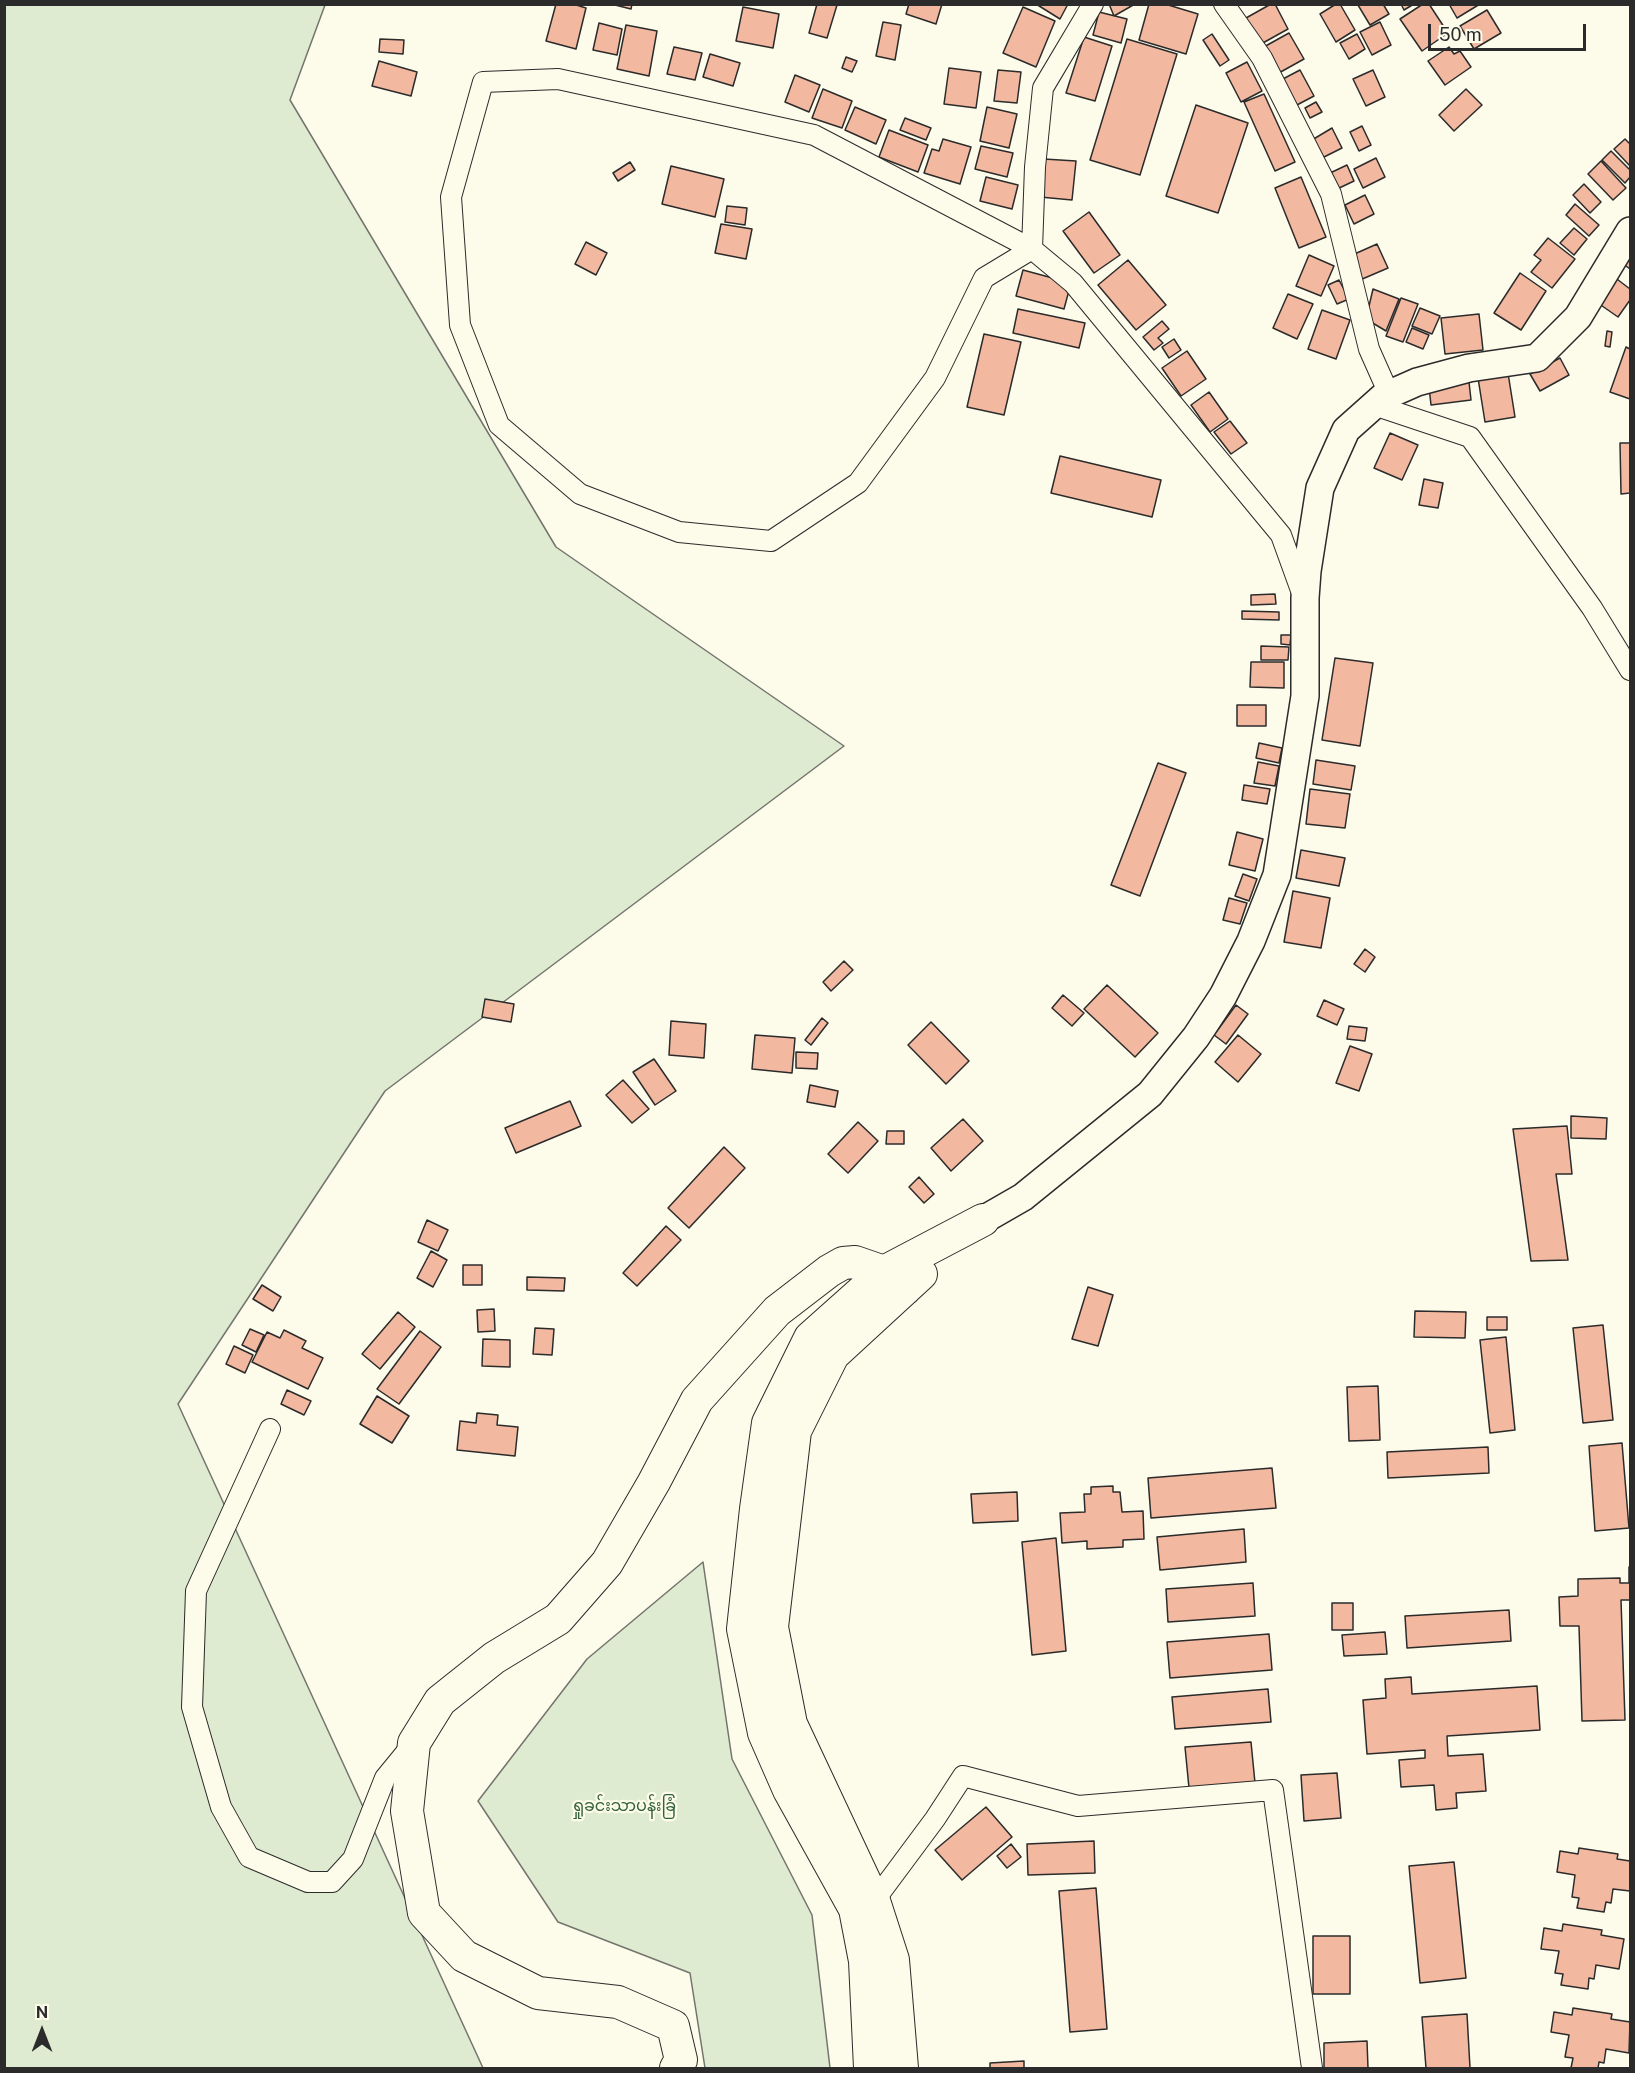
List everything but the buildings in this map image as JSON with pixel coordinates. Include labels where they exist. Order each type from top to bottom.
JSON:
[{"type":"highway","points":[[870,2068],[879,1960],[855,1909],[789,1790],[764,1733],[743,1629],[768,1423],[810,1338],[982,1220]]},
{"type":"highway","points":[[676,2068],[681,2060],[673,2026],[618,2002],[538,1993],[464,1956],[424,1913],[407,1811],[414,1743],[440,1701],[494,1658],[558,1619],[607,1563],[654,1482],[697,1400],[777,1311],[843,1263],[855,1262],[895,1280]]},
{"type":"highway","points":[[895,1280],[833,1355],[795,1431],[772,1628],[791,1724],[874,1901],[879,1960],[902,2068]]},
{"type":"main road","points":[[982,1220],[1023,1197],[1150,1094],[1196,1037],[1223,996],[1251,941],[1277,875],[1305,696],[1305,598],[1320,488],[1346,430],[1382,399],[1417,382],[1469,368],[1537,358],[1578,317],[1630,231]]},
{"type":"street","points":[[1032,249],[1035,167],[1043,88],[1093,4]]},
{"type":"street","points":[[1224,4],[1262,58],[1331,194],[1382,399],[1470,437],[1592,608],[1630,670]]},
{"type":"street","points":[[1032,249],[984,278],[935,378],[858,483],[771,541],[679,532],[580,494],[499,425],[460,325],[451,197],[483,82],[558,79],[814,135],[1032,249],[1073,283],[1281,535],[1305,598]]},
{"type":"street","points":[[270,1429],[196,1591],[192,1707],[221,1807],[249,1857],[308,1882],[332,1882],[353,1859],[385,1778],[414,1743]]},
{"type":"street","points":[[874,1901],[935,1819],[963,1776],[1078,1806],[1273,1790],[1312,2068]]},
{"type":"green space","points":[[5,5],[325,5],[290,100],[556,547],[844,746],[385,1091],[178,1404],[483,2068],[5,2068]]},
{"type":"green space","name":"ရှုခင်းသာပန်းခြံ","points":[[703,1562],[732,1759],[812,1915],[830,2068],[705,2068],[690,1973],[558,1922],[478,1801],[587,1659]]}]
